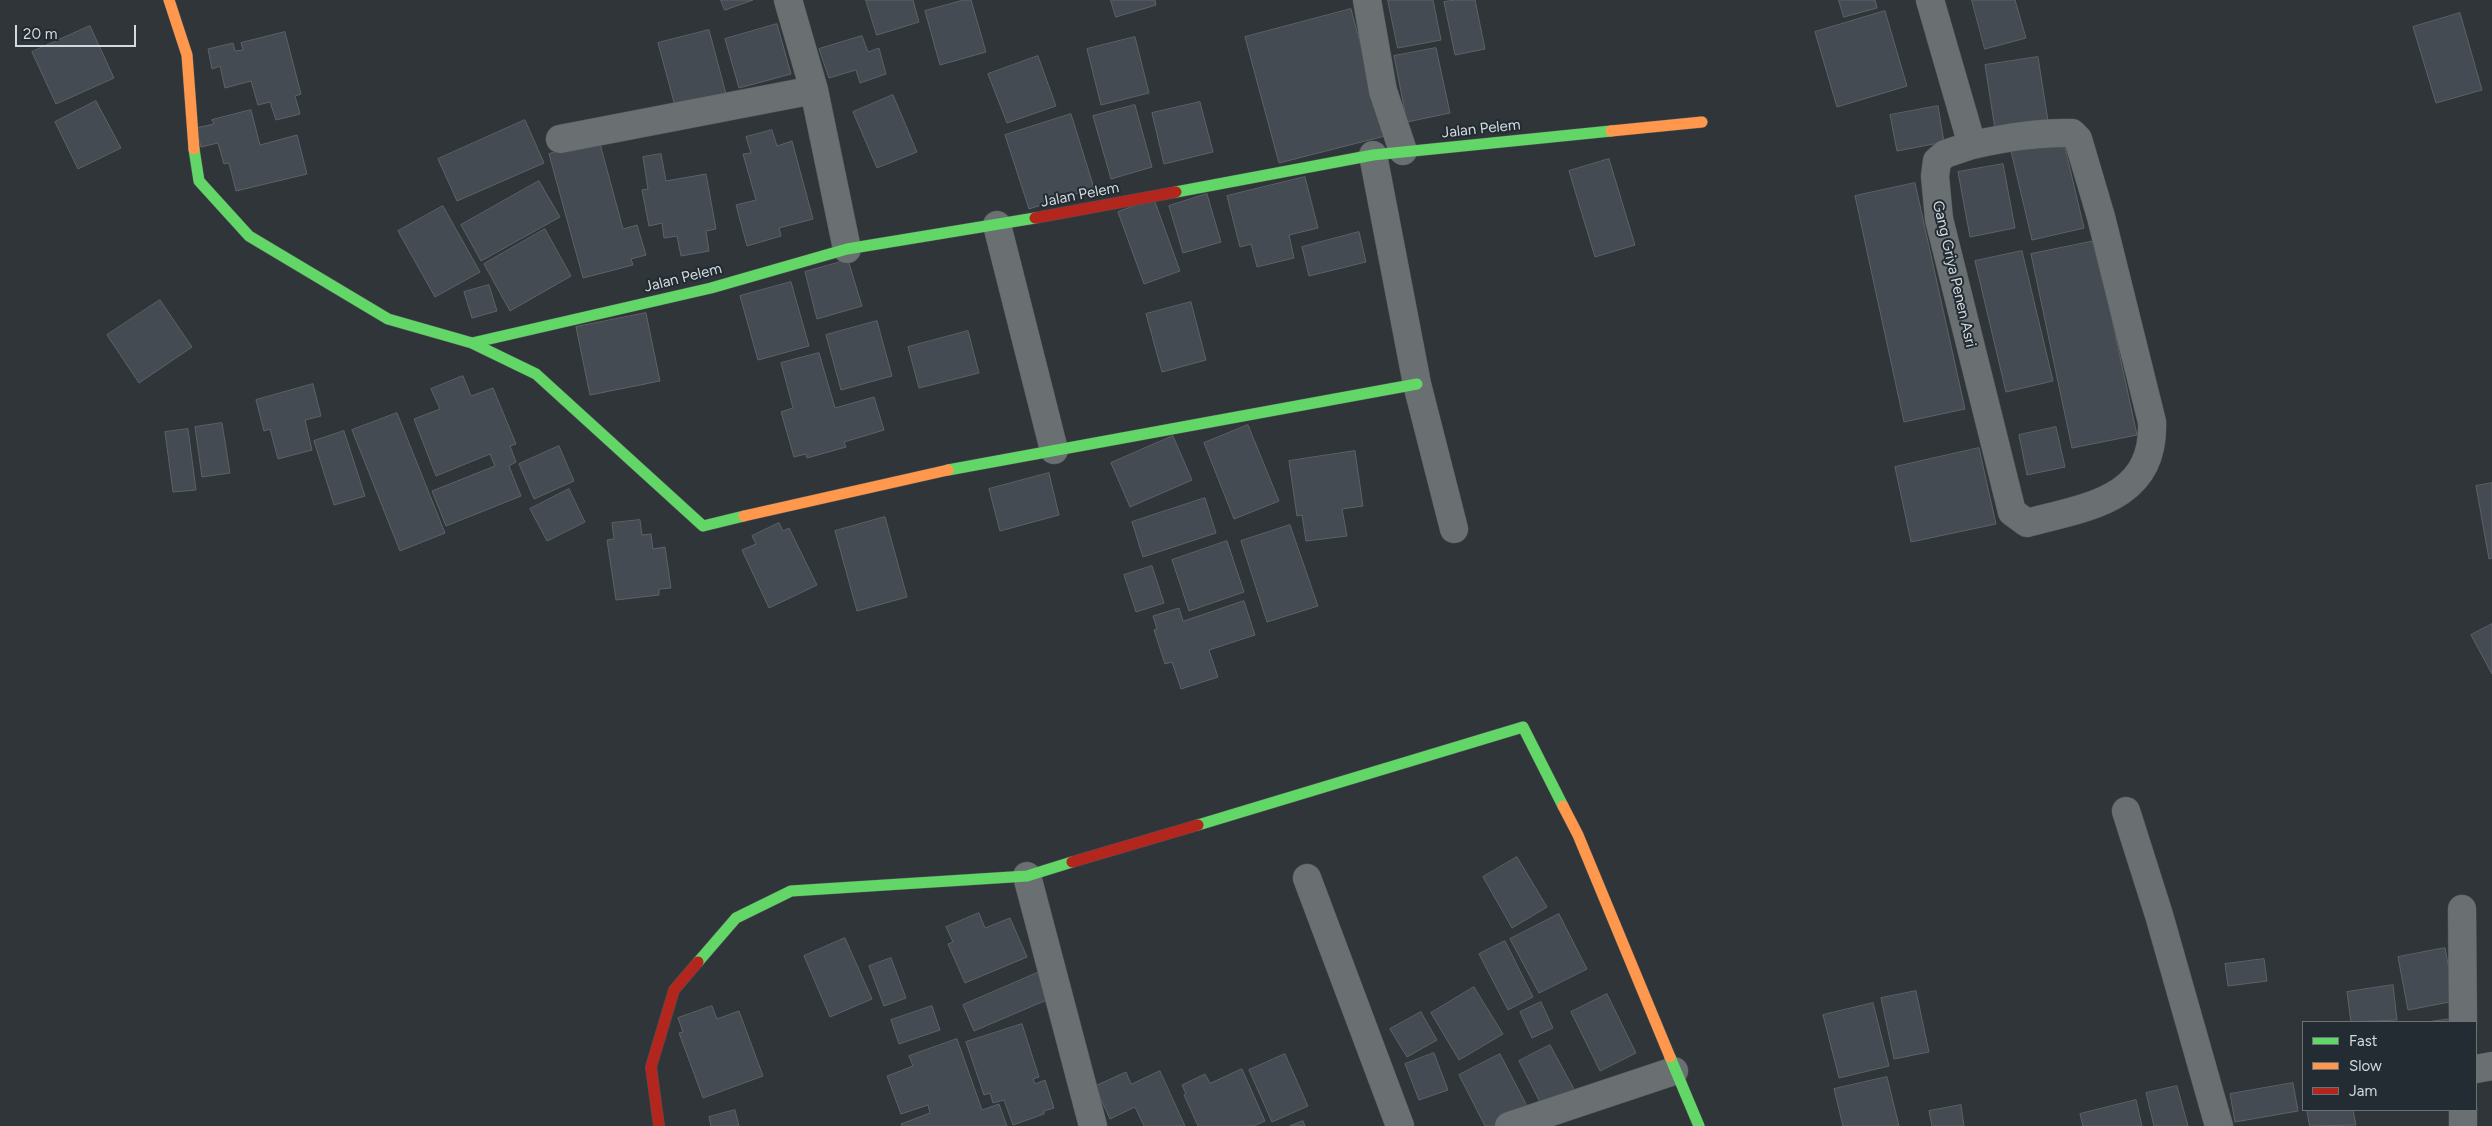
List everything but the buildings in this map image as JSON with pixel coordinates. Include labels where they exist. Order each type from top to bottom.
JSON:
[{"type":"street","points":[[169,0],[187,55],[195,167],[199,181],[249,236],[388,319],[472,344],[536,374],[703,526],[930,473],[1417,384]]},
{"type":"street","points":[[788,0],[814,90],[847,249]]},
{"type":"street","points":[[1367,0],[1383,91],[1402,152]]},
{"type":"street","points":[[1930,0],[1972,145]]},
{"type":"street","points":[[560,139],[814,90]]},
{"type":"street","name":"Jalan Pelem","points":[[472,344],[711,288],[847,249],[996,225],[1373,155],[1702,122]]},
{"type":"street","name":"Gang Griya Penen Asri","points":[[2056,133],[2072,133],[2078,139],[2101,217],[2152,422],[2150,455],[2136,476],[2115,496],[2074,511],[2028,523],[2012,512],[1939,220],[1936,192],[1937,161],[1945,154],[1972,145],[2013,136],[2056,133]]},
{"type":"street","points":[[1373,155],[1417,384],[1454,529]]},
{"type":"street","points":[[996,225],[1054,450]]},
{"type":"street","points":[[660,1126],[651,1068],[674,990],[736,918],[791,890],[1027,876],[1522,727],[1578,835],[1674,1070],[1699,1126]]},
{"type":"street","points":[[2126,811],[2159,914],[2219,1126]]},
{"type":"street","points":[[1027,876],[1093,1126]]},
{"type":"street","points":[[1306,878],[1400,1126]]},
{"type":"street","points":[[2462,909],[2463,1021]]},
{"type":"street","points":[[2477,1069],[2492,1066]]},
{"type":"street","points":[[1508,1126],[1674,1070]]},
{"type":"street","points":[[2463,1111],[2463,1126]]},
{"type":"traffic: fast","points":[[1176,192],[1373,155],[1611,131]]},
{"type":"traffic: fast","points":[[194,149],[199,181],[249,236],[388,319],[472,343],[536,374],[703,526],[744,516]]},
{"type":"traffic: fast","points":[[472,343],[711,288],[847,249],[1035,218]]},
{"type":"traffic: fast","points":[[948,470],[1417,384]]},
{"type":"traffic: fast","points":[[1198,825],[1523,727],[1563,806]]},
{"type":"traffic: fast","points":[[698,962],[736,918],[791,891],[1027,876],[1072,862]]},
{"type":"traffic: fast","points":[[1670,1057],[1699,1126]]},
{"type":"traffic: slow","points":[[169,0],[187,55],[194,149]]},
{"type":"traffic: slow","points":[[1611,131],[1702,122]]},
{"type":"traffic: slow","points":[[744,516],[948,470]]},
{"type":"traffic: slow","points":[[1563,806],[1578,835],[1670,1057]]},
{"type":"traffic: jam","points":[[1035,218],[1176,192]]},
{"type":"traffic: jam","points":[[1072,862],[1198,825]]},
{"type":"traffic: jam","points":[[659,1126],[651,1067],[674,990],[698,962]]}]
